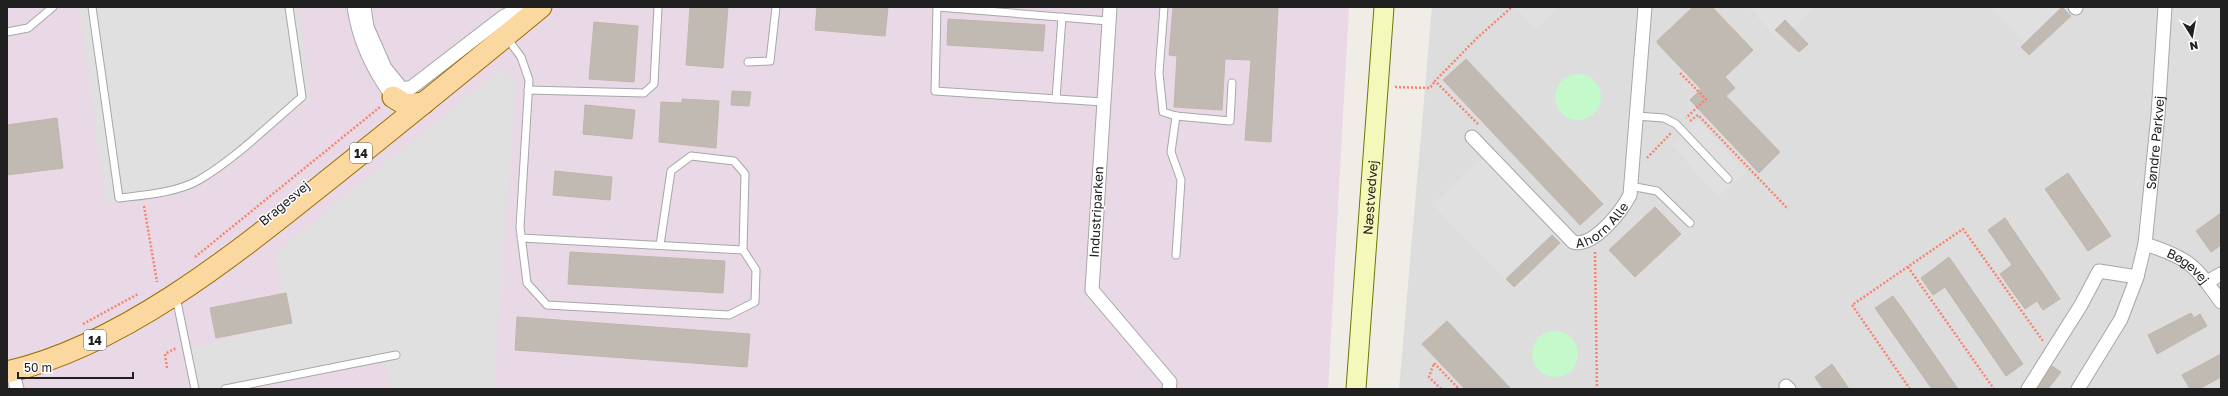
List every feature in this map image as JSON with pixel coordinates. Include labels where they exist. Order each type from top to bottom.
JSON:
[{"type":"main road","name":"Bragesvej","points":[[12,377],[118,328],[406,102],[531,7]]},
{"type":"main road","name":"Bragesvej","points":[[170,286],[309,195],[406,102],[506,36],[542,7]]},
{"type":"main road","name":"Næstvedvej","points":[[1356,389],[1384,7]]},
{"type":"street","points":[[354,7],[357,28],[367,55],[406,102]]},
{"type":"street","points":[[364,7],[367,27],[374,46],[385,68],[406,102]]},
{"type":"street","name":"Bragesvej","points":[[406,102],[412,88],[503,16],[521,7]]},
{"type":"street","name":"Industriparken","points":[[1110,7],[1092,290],[1170,382],[1169,389]]},
{"type":"street","name":"Ahorn Alle","points":[[1472,137],[1572,242],[1580,244],[1591,240],[1623,208],[1630,195],[1645,7]]},
{"type":"street","name":"Søndre Parkvej","points":[[2078,389],[2121,319],[2138,277],[2145,244],[2158,115],[2165,7]]},
{"type":"street","name":"Bøgevej","points":[[2145,244],[2173,253],[2193,265],[2221,302]]},
{"type":"street","points":[[2028,389],[2082,305],[2099,271],[2138,277]]},
{"type":"street","points":[[2207,282],[2221,274]]},
{"type":"lane","points":[[7,32],[28,28],[53,7]]},
{"type":"lane","points":[[92,7],[119,198],[157,194],[198,180],[234,154],[302,97],[289,7]]},
{"type":"lane","points":[[528,90],[644,93],[654,84],[658,7]]},
{"type":"lane","points":[[748,62],[770,61],[776,7]]},
{"type":"lane","points":[[1103,102],[935,91],[937,7],[1108,21]]},
{"type":"lane","points":[[1164,7],[1159,72],[1163,112],[1176,116],[1230,121],[1232,83]]},
{"type":"lane","points":[[1056,99],[1062,17]]},
{"type":"lane","points":[[506,36],[521,57],[529,80],[520,227],[528,283],[547,305],[729,315],[756,302],[756,270],[743,250],[745,174],[734,161],[691,156],[671,171],[660,245]]},
{"type":"lane","points":[[1176,116],[1171,152],[1181,180],[1176,255]]},
{"type":"lane","points":[[1636,116],[1664,118],[1676,124],[1728,179]]},
{"type":"lane","points":[[1630,186],[1657,191],[1690,222]]},
{"type":"lane","points":[[521,238],[743,250]]},
{"type":"lane","points":[[170,286],[186,345],[195,389]]},
{"type":"lane","points":[[225,389],[396,355]]},
{"type":"path","points":[[1378,85],[1430,88],[1477,38],[1512,7]]},
{"type":"path","points":[[1435,81],[1482,128]]},
{"type":"path","points":[[194,258],[406,102]]},
{"type":"path","points":[[1760,180],[1788,209]]},
{"type":"path","points":[[142,195],[158,282]]},
{"type":"path","points":[[1910,389],[1852,305],[1963,228],[2044,341],[2053,351]]},
{"type":"path","points":[[1591,240],[1595,248],[1597,389]]},
{"type":"path","points":[[1908,267],[1994,389]]},
{"type":"path","points":[[158,282],[170,286]]},
{"type":"path","points":[[152,286],[158,282]]},
{"type":"path","points":[[80,326],[142,292]]},
{"type":"path","points":[[167,368],[165,354],[171,349],[186,345]]},
{"type":"path","points":[[1440,389],[1429,377],[1434,363],[1459,389]]},
{"type":"shaded area","points":[[7,7],[1349,7],[1328,389],[7,389]]},
{"type":"shaded area","points":[[79,7],[298,7],[311,99],[183,194],[106,204]]},
{"type":"shaded area","points":[[1432,7],[2221,7],[2221,389],[1399,389]]},
{"type":"shaded area","points":[[1515,7],[1559,7],[1536,29]]},
{"type":"shaded area","points":[[1748,7],[1815,7],[1779,40]]},
{"type":"shaded area","points":[[1991,7],[2075,7],[2076,8],[2032,50]]},
{"type":"shaded area","points":[[500,70],[516,81],[494,389],[391,389],[385,358],[236,389],[195,389],[187,349],[291,323],[275,253]]},
{"type":"shaded area","points":[[1698,119],[1746,172],[1718,197],[1671,145]]},
{"type":"shaded area","points":[[1487,153],[1567,236],[1513,288],[1432,204]]},
{"type":"green space","points":[[1583,74],[1587,75],[1597,84],[1600,88],[1600,106],[1591,116],[1583,120],[1573,120],[1565,116],[1556,106],[1555,92],[1559,84],[1569,75]]},
{"type":"green space","points":[[1560,331],[1564,332],[1574,341],[1577,345],[1577,363],[1568,373],[1560,377],[1550,377],[1542,373],[1533,363],[1532,349],[1536,341],[1546,332]]},
{"type":"building","points":[[690,7],[728,7],[723,68],[686,65]]},
{"type":"building","points":[[817,7],[888,7],[885,36],[815,30]]},
{"type":"building","points":[[1278,7],[1271,142],[1245,140],[1251,60],[1225,59],[1222,110],[1174,107],[1177,56],[1169,55],[1173,8]]},
{"type":"building","points":[[1693,7],[1712,7],[1753,50],[1725,77],[1735,88],[1726,96],[1780,152],[1759,173],[1690,100],[1701,89],[1658,44],[1657,41]]},
{"type":"building","points":[[2062,7],[2071,16],[2029,55],[2021,47]]},
{"type":"building","points":[[948,19],[1045,25],[1043,51],[947,45]]},
{"type":"building","points":[[1785,20],[1808,44],[1799,52],[1775,30]]},
{"type":"building","points":[[594,22],[638,26],[634,82],[589,79]]},
{"type":"building","points":[[1466,59],[1603,204],[1580,225],[1443,80]]},
{"type":"building","points":[[732,91],[751,92],[749,106],[731,105]]},
{"type":"building","points":[[682,99],[719,101],[716,148],[659,142],[661,102],[682,103]]},
{"type":"building","points":[[585,105],[635,110],[632,139],[583,134]]},
{"type":"building","points":[[57,118],[63,168],[7,175],[7,125]]},
{"type":"building","points":[[555,171],[612,177],[610,200],[553,195]]},
{"type":"building","points":[[2068,173],[2111,236],[2088,251],[2045,189]]},
{"type":"building","points":[[1655,207],[1681,234],[1635,277],[1609,250]]},
{"type":"building","points":[[2221,213],[2221,245],[2211,252],[2196,231]]},
{"type":"building","points":[[2005,218],[2060,299],[2043,310],[2037,301],[2025,309],[2000,274],[2012,265],[1988,230]]},
{"type":"building","points":[[1552,235],[1560,243],[1514,287],[1506,279]]},
{"type":"building","points":[[570,252],[725,261],[723,293],[568,284]]},
{"type":"building","points":[[1949,257],[2023,364],[2006,376],[1945,287],[1933,295],[1921,278]]},
{"type":"building","points":[[286,293],[292,323],[216,338],[210,308]]},
{"type":"building","points":[[1893,296],[1958,389],[1932,389],[1875,308]]},
{"type":"building","points":[[2191,313],[2194,318],[2200,314],[2207,326],[2157,354],[2148,335]]},
{"type":"building","points":[[517,317],[750,334],[747,367],[515,350]]},
{"type":"building","points":[[1447,321],[1511,389],[1465,389],[1422,344]]},
{"type":"building","points":[[2221,354],[2221,377],[2199,389],[2190,389],[2182,375]]},
{"type":"building","points":[[1832,364],[1849,389],[1823,389],[1815,377]]},
{"type":"building","points":[[2052,366],[2061,372],[2048,389],[2037,389]]}]
